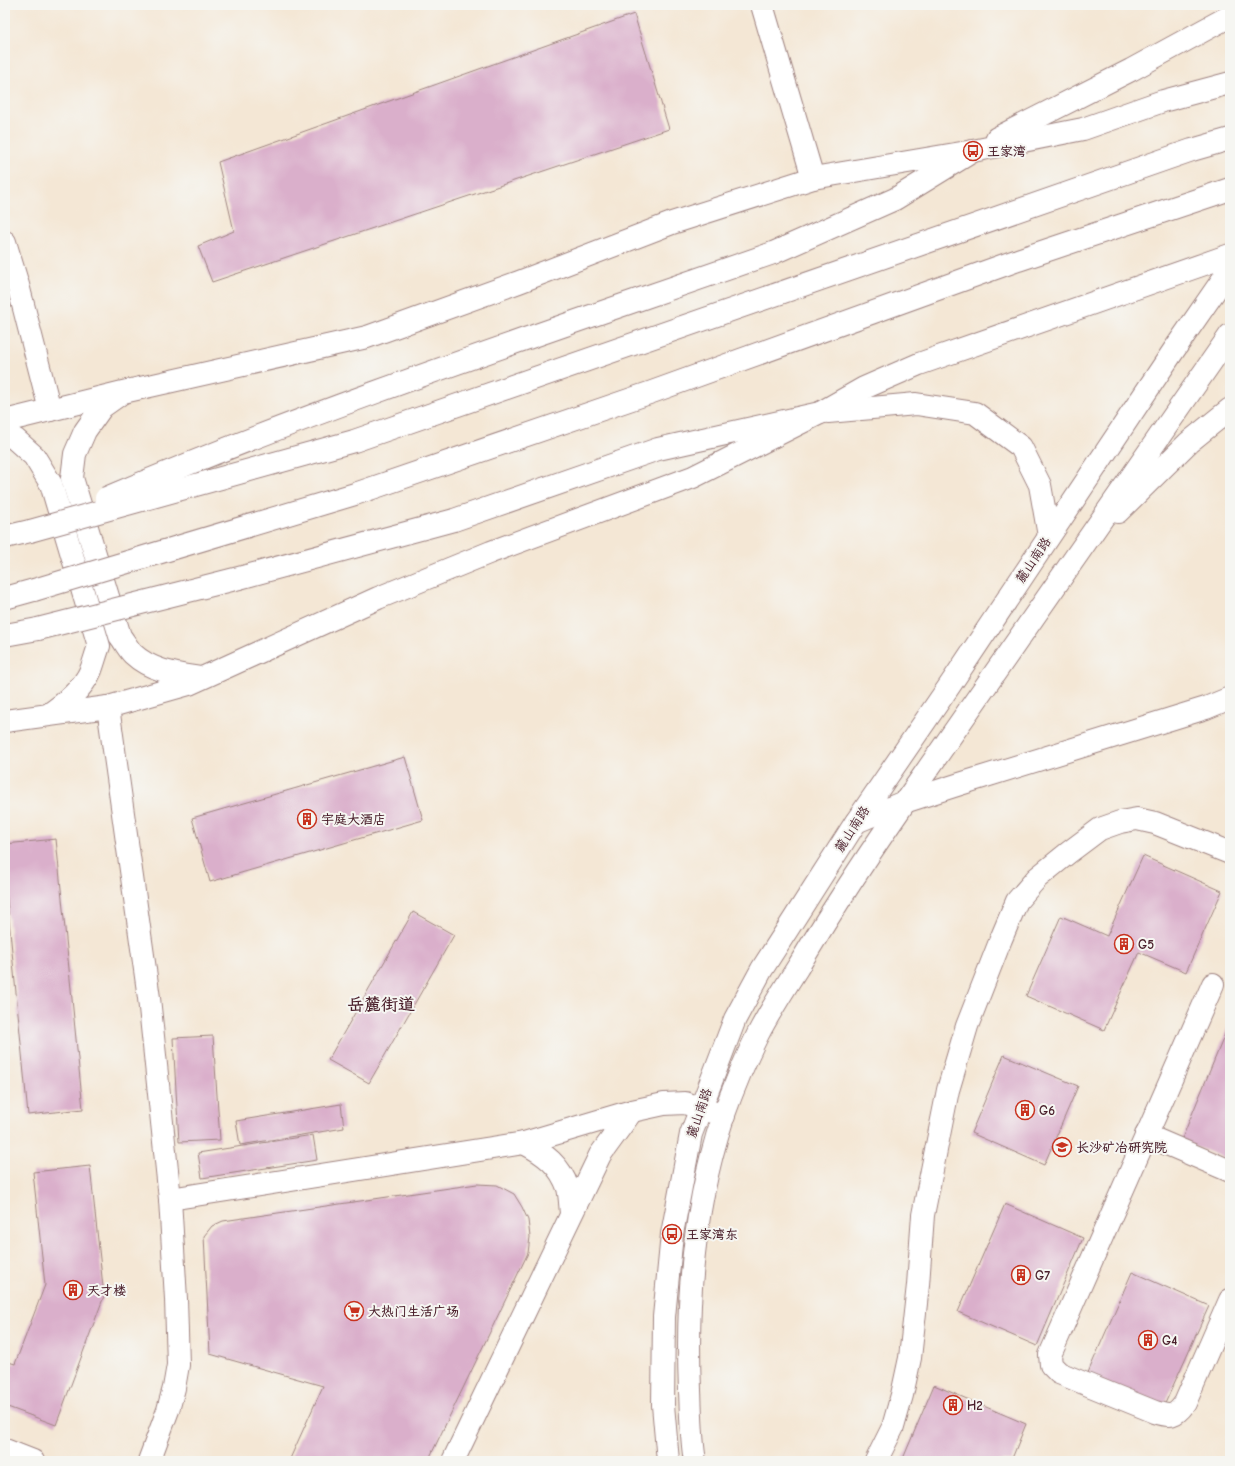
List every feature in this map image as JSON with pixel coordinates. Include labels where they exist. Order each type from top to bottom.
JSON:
[{"type":"main road","points":[[762,5],[812,178]]},
{"type":"main road","points":[[30,531],[173,469],[340,404],[773,253],[895,199],[973,151],[1132,70],[1230,16]]},
{"type":"main road","points":[[5,421],[123,392],[367,337],[519,282],[672,223],[812,178],[973,151],[1083,129],[1163,101],[1230,83]]},
{"type":"main road","points":[[5,537],[354,440],[1230,138]]},
{"type":"main road","points":[[5,598],[356,494],[652,392],[1018,260],[1230,189]]},
{"type":"main road","points":[[5,242],[18,285],[50,410]]},
{"type":"main road","points":[[5,721],[108,707],[189,684],[378,598],[491,552],[693,477],[820,413],[864,388],[919,364],[1230,255]]},
{"type":"main road","name":"麓山南路","points":[[668,1461],[662,1405],[664,1317],[674,1226],[691,1134],[735,1019],[758,975],[856,822],[950,686],[1049,536],[1230,269]]},
{"type":"main road","name":"麓山南路","points":[[695,1461],[692,1443],[688,1359],[690,1280],[700,1211],[714,1147],[724,1116],[758,1035],[816,936],[904,802],[1076,553],[1230,335]]},
{"type":"main road","points":[[123,392],[102,407],[85,431],[75,454],[72,478],[120,636],[133,654],[152,667],[200,678]]},
{"type":"main road","points":[[5,635],[38,629],[239,578],[454,520],[658,450],[820,413],[916,404],[975,413],[1021,447],[1040,485],[1049,536]]},
{"type":"main road","points":[[1076,553],[1188,442],[1230,409]]},
{"type":"main road","points":[[5,434],[15,439],[34,456],[51,484],[99,646],[90,671],[76,692],[60,706],[45,716]]},
{"type":"main road","points":[[856,822],[904,802],[1206,708],[1230,698]]},
{"type":"main road","points":[[108,707],[149,998],[170,1199],[176,1299],[178,1364],[168,1410],[149,1461]]},
{"type":"main road","points":[[876,1461],[893,1427],[910,1358],[924,1215],[948,1090],[967,1026],[1001,939],[1018,901],[1037,878],[1068,853],[1100,830],[1120,822],[1137,819],[1156,823],[1230,853]]},
{"type":"main road","points":[[1213,984],[1050,1355],[1051,1365],[1059,1373],[1155,1412],[1167,1416],[1179,1413],[1185,1404],[1230,1300]]},
{"type":"main road","points":[[170,1199],[524,1143],[632,1111],[664,1104],[685,1103],[724,1116]]},
{"type":"main road","points":[[453,1461],[600,1155],[632,1111]]},
{"type":"main road","points":[[1146,1135],[1230,1171]]},
{"type":"main road","points":[[524,1143],[542,1153],[558,1168],[568,1189],[571,1213]]},
{"type":"main road","points":[[5,1450],[33,1461]]},
{"type":"building","points":[[634,14],[669,129],[212,282],[198,246],[234,231],[218,162]]},
{"type":"building","name":"宇庭大酒店","points":[[405,757],[423,820],[210,882],[192,818]]},
{"type":"building","points":[[56,839],[83,1109],[28,1115],[5,880],[5,844]]},
{"type":"building","name":"G5","points":[[1143,856],[1222,891],[1186,972],[1139,952],[1104,1030],[1026,996],[1061,916],[1107,936]]},
{"type":"building","points":[[413,912],[454,935],[369,1083],[328,1060]]},
{"type":"building","points":[[1230,1022],[1230,1160],[1181,1141]]},
{"type":"building","points":[[213,1036],[220,1140],[179,1142],[173,1038]]},
{"type":"building","name":"G6","points":[[1004,1055],[1078,1086],[1044,1165],[971,1133]]},
{"type":"building","points":[[341,1104],[344,1128],[240,1145],[236,1121]]},
{"type":"building","points":[[313,1135],[317,1160],[202,1178],[198,1153]]},
{"type":"building","name":"天才楼","points":[[90,1166],[104,1296],[56,1425],[5,1406],[5,1361],[15,1364],[45,1285],[33,1172]]},
{"type":"building","name":"大热门生活广场","points":[[477,1184],[497,1185],[514,1194],[528,1220],[530,1237],[528,1253],[428,1461],[289,1461],[323,1386],[210,1354],[204,1236],[212,1226],[223,1221]]},
{"type":"building","name":"G7","points":[[1005,1204],[1083,1238],[1037,1346],[958,1312]]},
{"type":"building","name":"G4","points":[[1132,1272],[1209,1306],[1163,1408],[1087,1375]]},
{"type":"building","name":"H2","points":[[934,1385],[1026,1424],[1011,1461],[902,1461]]},
{"type":"place","name":"王家湾","points":[[973,151]]},
{"type":"place","name":"宇庭大酒店","points":[[307,819]]},
{"type":"place","name":"G5","points":[[1124,944]]},
{"type":"place","name":"G6","points":[[1025,1110]]},
{"type":"place","name":"长沙矿冶研究院","points":[[1062,1147]]},
{"type":"place","name":"王家湾东","points":[[672,1234]]},
{"type":"place","name":"G7","points":[[1021,1275]]},
{"type":"place","name":"天才楼","points":[[73,1290]]},
{"type":"place","name":"大热门生活广场","points":[[354,1311]]},
{"type":"place","name":"G4","points":[[1148,1340]]},
{"type":"place","name":"H2","points":[[953,1405]]},
{"type":"district","name":"岳麓街道","points":[[381,1004]]}]
